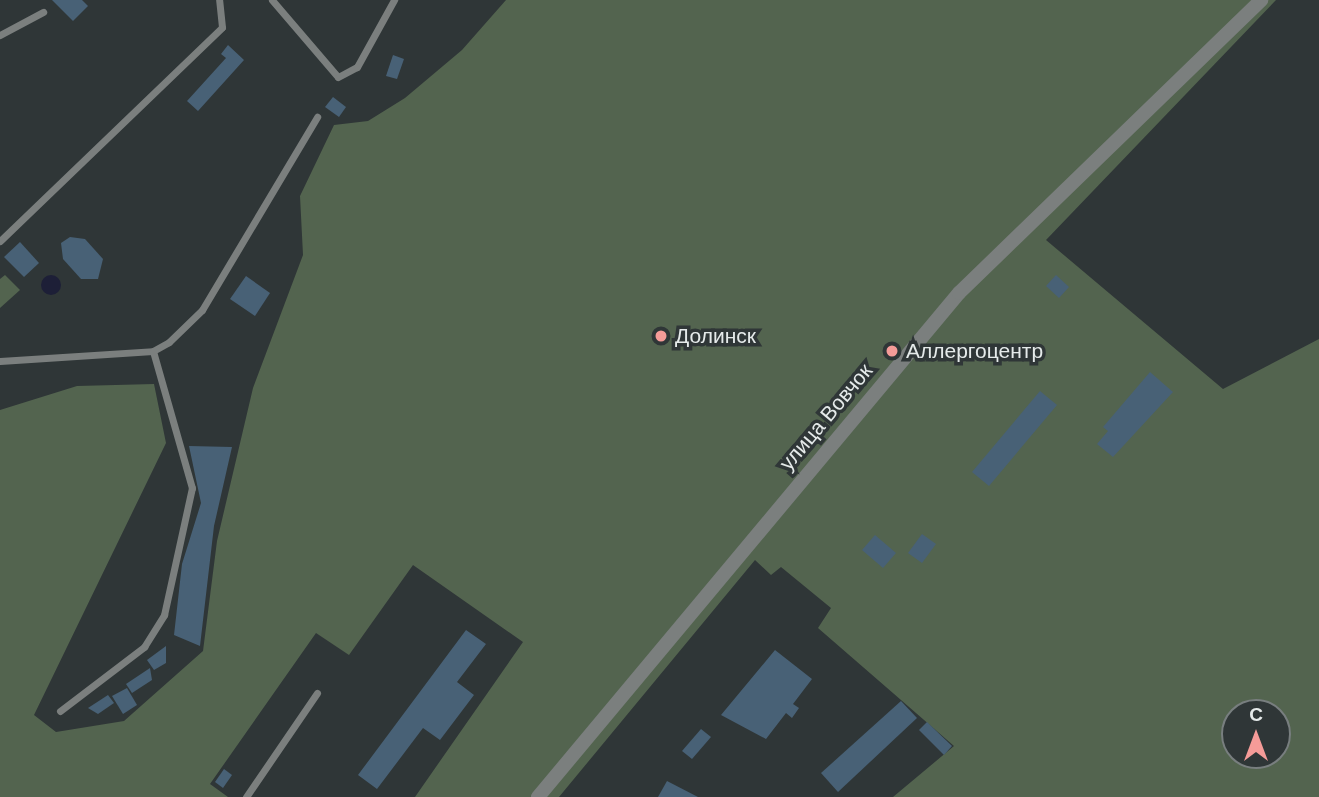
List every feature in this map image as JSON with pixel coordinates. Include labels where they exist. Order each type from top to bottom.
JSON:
[{"type":"street","name":"улица Вовчок","points":[[538,797],[959,293],[1261,0]]},
{"type":"lane","points":[[0,242],[222,27],[219,0]]},
{"type":"lane","points":[[272,0],[338,77],[357,67],[394,0]]},
{"type":"lane","points":[[1,33],[43,12]]},
{"type":"lane","points":[[0,361],[153,351],[202,310],[317,117]]},
{"type":"lane","points":[[60,711],[144,647],[164,615],[192,488],[153,351]]},
{"type":"lane","points":[[246,797],[317,693]]},
{"type":"green space","points":[[506,0],[1276,0],[1046,240],[1223,389],[1319,339],[1319,797],[893,797],[954,746],[818,628],[831,608],[781,567],[771,575],[755,560],[559,797],[415,797],[523,642],[413,565],[349,655],[316,633],[210,784],[228,797],[0,797],[0,410],[77,386],[154,384],[166,443],[34,715],[56,732],[124,721],[203,651],[217,541],[253,388],[303,255],[300,196],[334,125],[368,121],[405,98],[462,50]]},
{"type":"green space","points":[[5,275],[20,290],[0,308],[0,279]]},
{"type":"water","points":[[51,275],[58,278],[61,285],[58,292],[51,295],[44,292],[41,285],[44,278]]},
{"type":"building","points":[[52,0],[82,0],[88,6],[73,21]]},
{"type":"building","points":[[228,45],[244,60],[198,111],[187,101],[226,58],[221,54]]},
{"type":"building","points":[[393,55],[404,59],[397,79],[386,76]]},
{"type":"building","points":[[333,97],[346,107],[339,117],[325,107]]},
{"type":"building","points":[[70,237],[85,239],[103,259],[98,279],[81,279],[63,259],[61,243]]},
{"type":"building","points":[[20,242],[39,263],[24,277],[4,257]]},
{"type":"building","points":[[1056,275],[1069,287],[1059,298],[1046,286]]},
{"type":"building","points":[[246,276],[270,293],[255,316],[230,299]]},
{"type":"building","points":[[1150,372],[1173,392],[1113,457],[1097,444],[1108,431],[1103,427]]},
{"type":"building","points":[[1040,391],[1057,405],[989,486],[972,472]]},
{"type":"building","points":[[189,446],[232,447],[214,526],[200,646],[174,635],[182,564],[201,503]]},
{"type":"building","points":[[922,534],[936,544],[922,563],[908,553]]},
{"type":"building","points":[[875,535],[896,553],[883,568],[862,550]]},
{"type":"building","points":[[466,630],[486,644],[457,682],[474,695],[440,740],[423,728],[377,789],[358,775]]},
{"type":"building","points":[[166,646],[166,663],[154,670],[147,660]]},
{"type":"building","points":[[775,650],[812,679],[793,704],[799,708],[792,718],[786,713],[766,739],[721,715]]},
{"type":"building","points":[[150,668],[152,680],[132,693],[126,684]]},
{"type":"building","points":[[127,688],[137,705],[123,714],[112,696]]},
{"type":"building","points":[[108,695],[114,703],[98,714],[88,708]]},
{"type":"building","points":[[901,701],[917,718],[838,792],[821,773]]},
{"type":"building","points":[[927,722],[952,746],[944,755],[919,730]]},
{"type":"building","points":[[701,729],[711,737],[692,759],[682,751]]},
{"type":"building","points":[[224,769],[232,775],[223,788],[215,782]]},
{"type":"building","points":[[667,781],[698,797],[658,797]]},
{"type":"place","name":"Долинск","points":[[661,336]]},
{"type":"place","name":"Аллергоцентр","points":[[892,351]]}]
